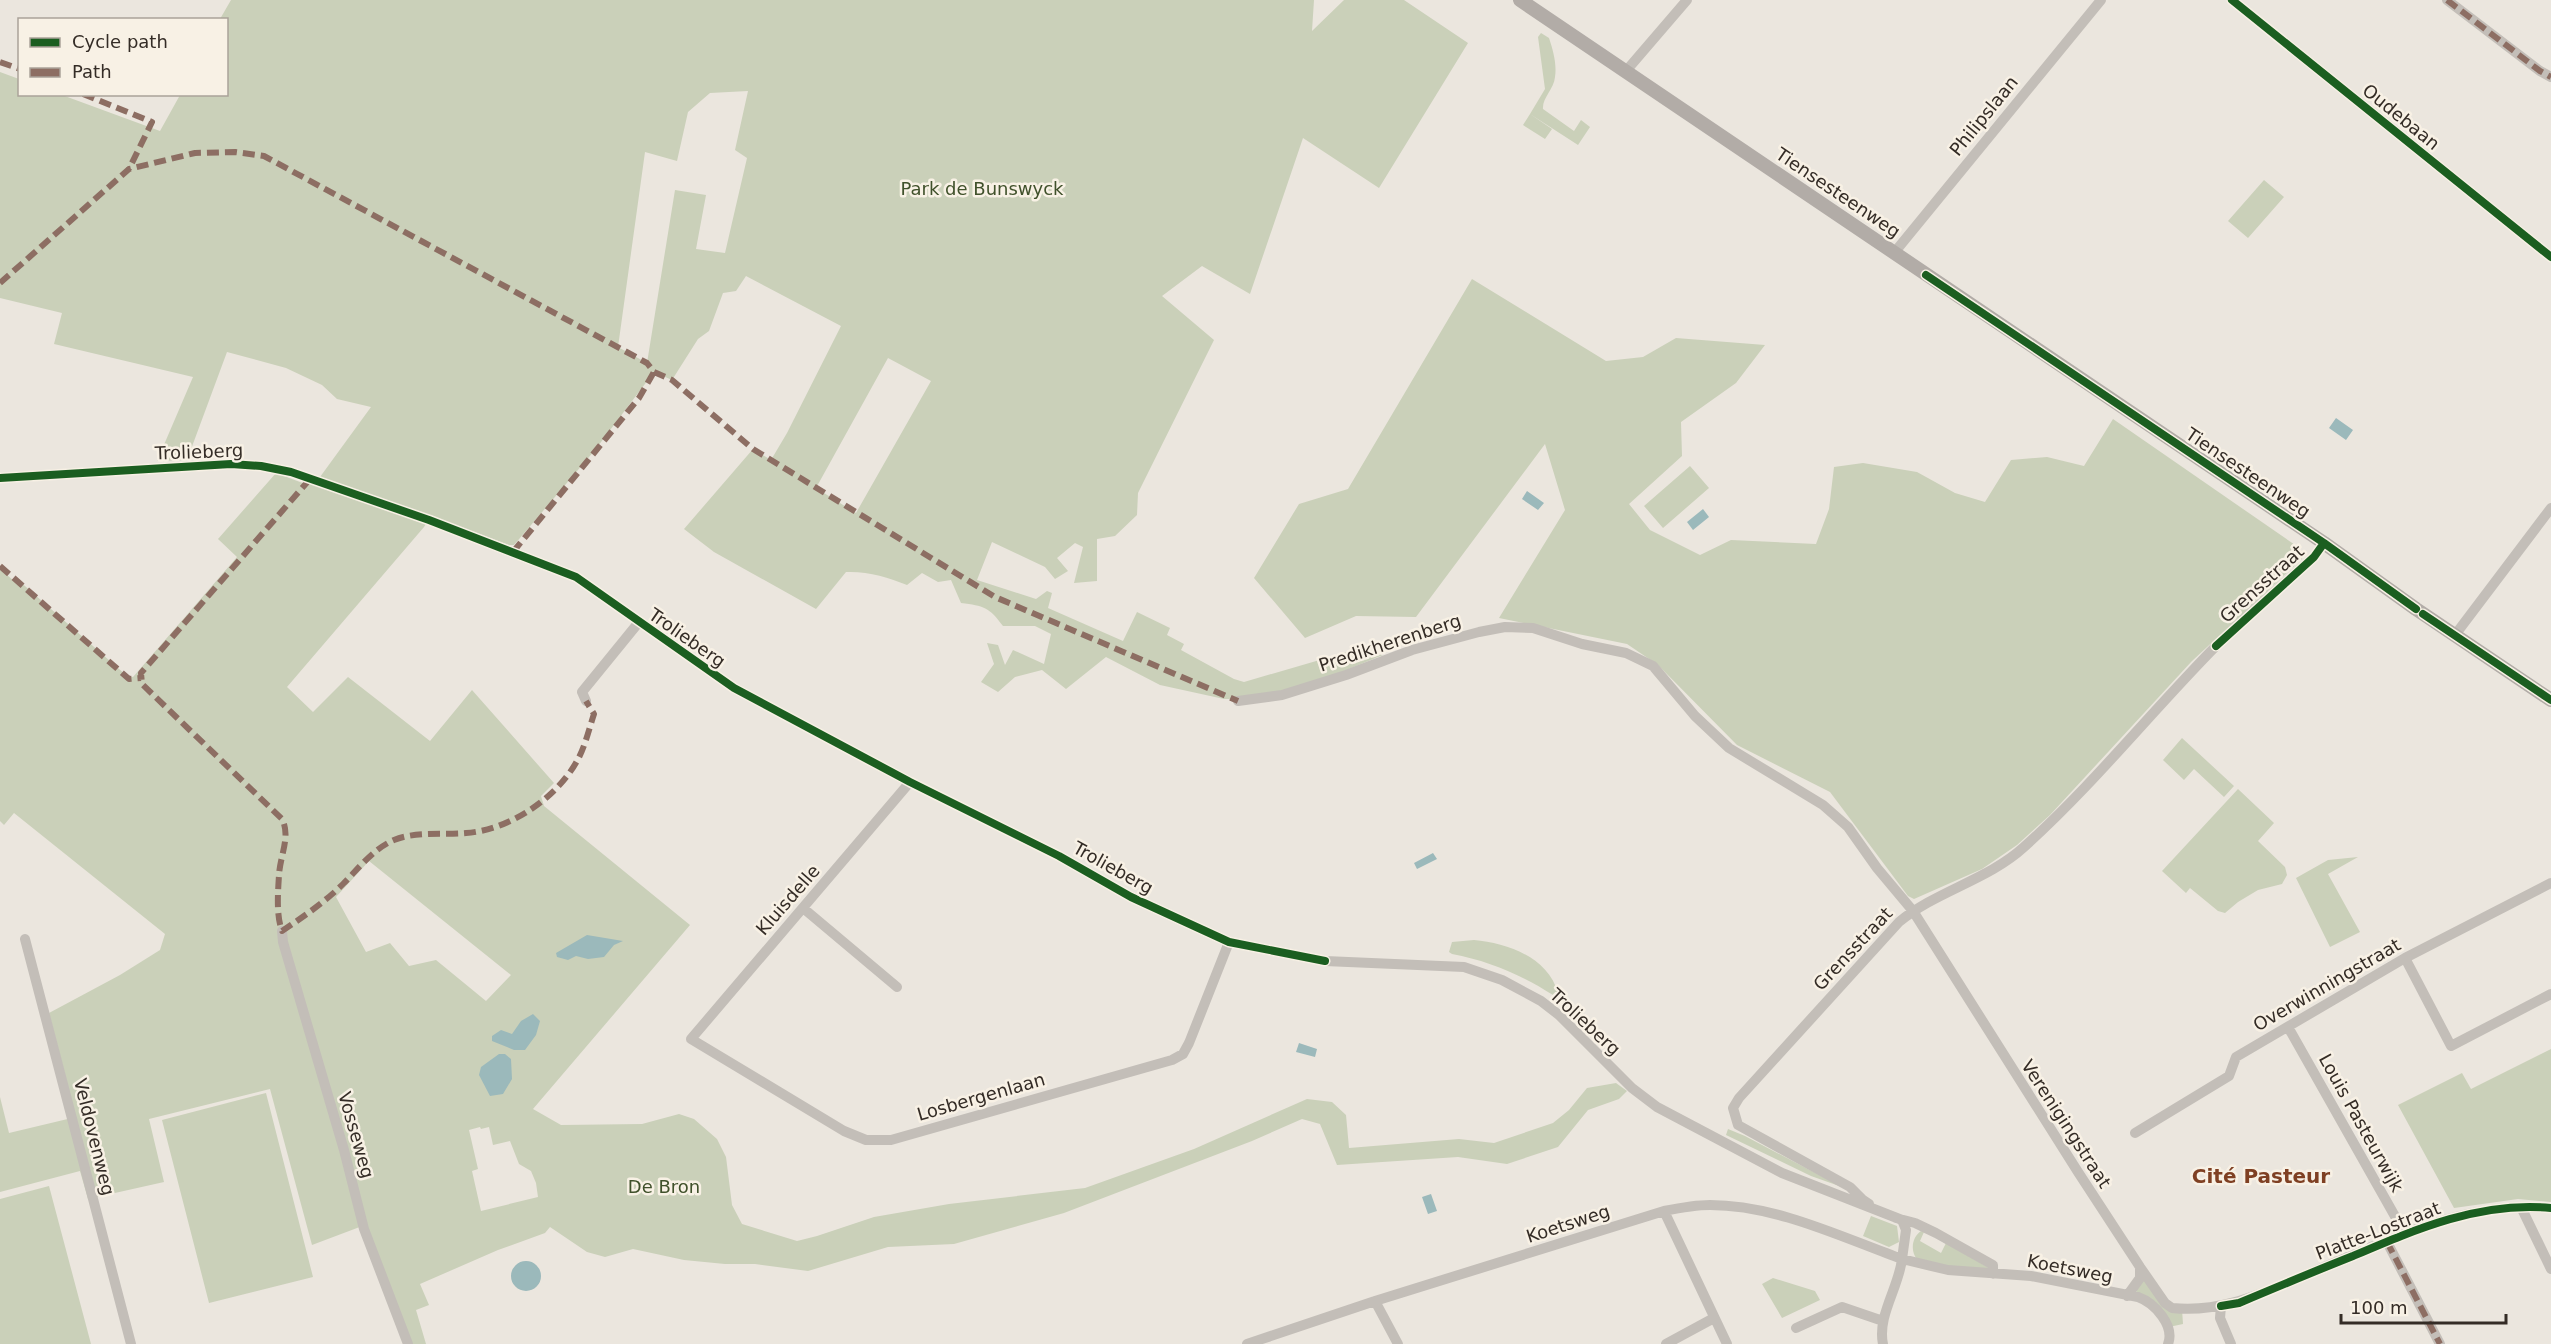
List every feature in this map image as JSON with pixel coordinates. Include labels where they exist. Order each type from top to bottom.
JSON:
[{"type":"main road","name":"Tiensesteenweg","points":[[1520,0],[2324,543],[2551,700]]},
{"type":"street","points":[[1626,71],[1687,0]]},
{"type":"street","name":"Philipslaan","points":[[1894,253],[2101,0]]},
{"type":"street","name":"Oudebaan","points":[[2232,0],[2551,257]]},
{"type":"street","points":[[2447,0],[2551,77]]},
{"type":"street","name":"Trolieberg","points":[[0,477],[231,464],[275,468],[429,520],[576,577],[734,688],[910,782],[1059,856],[1131,897],[1229,942],[1325,961],[1464,967],[1502,980],[1541,1001],[1559,1015],[1632,1088],[1657,1107],[1816,1189],[1902,1220]]},
{"type":"street","points":[[2455,635],[2551,508]]},
{"type":"street","name":"Grensstraat","points":[[1993,1274],[1993,1265],[1936,1233],[1915,1223],[1902,1220],[1863,1200],[1850,1187],[1745,1131],[1738,1125],[1733,1108],[1739,1098],[1899,922],[1912,911],[1974,880],[2021,850],[2057,817],[2217,646],[2316,555],[2324,543]]},
{"type":"street","points":[[586,701],[582,692],[639,622]]},
{"type":"street","name":"Predikherenberg","points":[[1238,701],[1282,695],[1346,675],[1412,650],[1505,627],[1533,628],[1582,644],[1626,653],[1653,666],[1695,716],[1729,748],[1823,805],[1848,827],[1876,868],[1912,911]]},
{"type":"street","name":"Kluisdelle","points":[[691,1039],[910,782]]},
{"type":"street","name":"Overwinningstraat","points":[[2135,1133],[2229,1076],[2236,1057],[2405,958],[2551,883]]},
{"type":"street","points":[[804,908],[897,987]]},
{"type":"street","name":"Verenigingstraat","points":[[1912,911],[2025,1091],[2165,1304],[2172,1308],[2221,1306]]},
{"type":"street","name":"Vosseweg","points":[[282,932],[364,1229],[408,1344]]},
{"type":"street","name":"Veldovenweg","points":[[25,939],[131,1344]]},
{"type":"street","name":"Losbergenlaan","points":[[691,1039],[844,1131],[866,1140],[891,1140],[1172,1060],[1183,1054],[1190,1043],[1229,942]]},
{"type":"street","points":[[2405,958],[2451,1046],[2551,994]]},
{"type":"street","name":"Louis Pasteurwijk","points":[[2288,1027],[2405,1234]]},
{"type":"street","name":"Koetsweg","points":[[1247,1344],[1375,1301],[1664,1211],[1710,1205],[1756,1209],[1797,1221],[1902,1259],[1948,1270],[2031,1276],[2138,1298],[2151,1303],[2169,1327],[2168,1344]]},
{"type":"street","points":[[2521,1207],[2551,1269]]},
{"type":"street","name":"Platte-Lostraat","points":[[2221,1306],[2239,1303],[2405,1234],[2445,1220],[2475,1213],[2521,1207],[2551,1208]]},
{"type":"street","points":[[1664,1211],[1726,1344]]},
{"type":"street","points":[[1883,1344],[1881,1334],[1883,1321],[1900,1275],[1906,1230],[1902,1220]]},
{"type":"street","points":[[2387,1242],[2440,1344]]},
{"type":"street","name":"Koetsweg","points":[[2127,1296],[2140,1278],[2140,1267]]},
{"type":"street","points":[[1375,1301],[1398,1344]]},
{"type":"street","points":[[2221,1306],[2220,1318],[2231,1344]]},
{"type":"street","points":[[1796,1328],[1842,1307],[1883,1321]]},
{"type":"street","points":[[1666,1344],[1714,1318]]},
{"type":"green space","points":[[231,0],[1314,0],[1312,31],[1344,0],[1404,0],[1468,43],[1379,188],[1303,138],[1250,294],[1202,266],[1162,296],[1214,340],[1138,493],[1137,515],[1115,536],[1097,539],[1097,581],[1074,583],[1083,547],[1075,543],[1057,558],[1068,571],[1055,579],[1045,567],[992,542],[977,580],[1036,599],[1047,591],[1052,593],[1048,608],[1123,641],[1137,612],[1170,628],[1167,635],[1184,644],[1181,650],[1234,679],[1244,682],[1347,652],[1383,655],[1322,680],[1256,699],[1224,699],[1160,685],[1106,657],[1066,689],[1042,670],[1015,677],[998,692],[981,682],[994,664],[987,643],[998,645],[1005,665],[1013,650],[1044,664],[1051,634],[1035,626],[1003,626],[985,608],[961,603],[951,580],[938,582],[922,573],[907,585],[877,575],[846,572],[816,609],[714,552],[684,529],[753,449],[771,460],[841,326],[746,276],[736,291],[723,293],[709,331],[698,339],[672,380],[654,372],[595,450],[514,545],[431,516],[287,687],[313,712],[348,677],[430,741],[472,690],[554,783],[541,796],[544,806],[690,925],[533,1109],[561,1125],[642,1124],[679,1114],[694,1119],[717,1139],[726,1157],[732,1205],[742,1224],[797,1241],[874,1217],[949,1204],[1085,1188],[1194,1149],[1307,1099],[1332,1102],[1346,1115],[1349,1148],[1459,1139],[1494,1143],[1553,1123],[1569,1110],[1587,1088],[1616,1083],[1627,1091],[1619,1099],[1588,1110],[1558,1147],[1507,1164],[1458,1157],[1337,1165],[1320,1124],[1302,1119],[1252,1141],[1064,1213],[954,1244],[888,1247],[808,1271],[755,1264],[684,1260],[633,1249],[605,1257],[587,1252],[550,1227],[545,1233],[498,1250],[420,1284],[429,1305],[416,1310],[426,1344],[411,1344],[365,1225],[312,1245],[270,1089],[149,1119],[164,1182],[88,1199],[80,1171],[0,1192],[0,1097],[9,1133],[76,1117],[49,1013],[120,975],[160,950],[165,934],[14,813],[4,825],[0,821],[0,569],[14,581],[17,579],[127,676],[133,677],[237,557],[218,539],[276,473],[308,485],[320,477],[371,407],[337,399],[322,385],[286,368],[227,352],[187,460],[157,461],[193,377],[54,344],[62,313],[0,298],[0,72],[18,79],[18,96],[65,96],[160,131],[179,96],[228,96],[228,18],[221,18]],"holes":[[[748,91],[735,150],[747,158],[725,253],[696,249],[706,195],[675,190],[647,363],[618,347],[645,152],[677,161],[688,112],[710,93]],[[888,358],[931,381],[856,513],[816,488]],[[369,861],[511,975],[486,1001],[436,960],[409,966],[390,943],[366,952],[336,897]],[[480,1127],[481,1129],[489,1127],[493,1145],[510,1141],[519,1164],[531,1171],[538,1197],[481,1211],[472,1171],[478,1169],[469,1130]]]},
{"type":"green space","points":[[1541,33],[1549,38],[1555,67],[1554,81],[1544,101],[1543,109],[1574,131],[1581,120],[1590,127],[1578,145],[1530,114],[1545,89],[1538,37]]},
{"type":"green space","points":[[1530,114],[1552,129],[1545,139],[1523,125]]},
{"type":"green space","points":[[2264,180],[2284,197],[2248,238],[2228,221]]},
{"type":"green space","points":[[1472,279],[1606,361],[1643,357],[1676,338],[1765,345],[1736,383],[1681,422],[1682,456],[1629,504],[1650,530],[1700,555],[1731,540],[1816,544],[1829,509],[1834,467],[1863,463],[1917,472],[1955,493],[1985,502],[2011,460],[2047,457],[2084,466],[2113,419],[2298,547],[2302,559],[2192,661],[2050,815],[2017,845],[1982,869],[1914,899],[1908,896],[1830,792],[1737,745],[1658,665],[1627,644],[1499,618],[1565,510],[1545,444],[1416,617],[1356,616],[1305,638],[1254,578],[1299,504],[1348,489]]},
{"type":"green space","points":[[1690,466],[1709,488],[1663,528],[1644,506]]},
{"type":"green space","points":[[2182,738],[2234,786],[2224,797],[2194,769],[2184,780],[2163,760]]},
{"type":"green space","points":[[2238,789],[2274,823],[2258,841],[2285,867],[2287,875],[2282,884],[2258,890],[2225,913],[2218,911],[2190,888],[2186,893],[2162,871]]},
{"type":"green space","points":[[2358,857],[2328,874],[2360,932],[2330,947],[2296,878],[2328,860]]},
{"type":"green space","points":[[1474,940],[1500,944],[1525,954],[1545,970],[1558,993],[1553,995],[1505,970],[1449,952],[1452,942]]},
{"type":"green space","points":[[2551,1049],[2551,1202],[2518,1199],[2454,1208],[2398,1105],[2462,1073],[2471,1089]]},
{"type":"green space","points":[[266,1093],[313,1277],[209,1303],[162,1120]]},
{"type":"green space","points":[[1728,1129],[1842,1187],[1811,1176],[1726,1135]]},
{"type":"green space","points":[[49,1186],[91,1344],[0,1344],[0,1199]]},
{"type":"green space","points":[[1871,1216],[1897,1226],[1899,1242],[1889,1247],[1863,1236]]},
{"type":"green space","points":[[1921,1231],[1924,1232],[1920,1241],[1941,1253],[1946,1243],[1989,1268],[1956,1268],[1917,1259],[1913,1252],[1913,1244]]},
{"type":"green space","points":[[2140,1267],[2165,1303],[2182,1309],[2183,1324],[2169,1327],[2138,1297],[2135,1287]]},
{"type":"green space","points":[[1773,1278],[1815,1291],[1820,1300],[1782,1318],[1762,1284]]},
{"type":"water","points":[[2336,418],[2353,430],[2346,440],[2329,428]]},
{"type":"water","points":[[1527,491],[1544,503],[1538,510],[1522,499]]},
{"type":"water","points":[[1703,509],[1709,517],[1693,530],[1687,522]]},
{"type":"water","points":[[1433,853],[1437,859],[1417,869],[1414,863]]},
{"type":"water","points":[[587,935],[623,941],[614,945],[604,957],[588,959],[576,956],[568,960],[557,957],[556,953]]},
{"type":"water","points":[[533,1014],[540,1021],[536,1035],[525,1050],[514,1050],[492,1041],[492,1036],[501,1030],[512,1034],[521,1021]]},
{"type":"water","points":[[1299,1043],[1317,1049],[1315,1057],[1296,1052]]},
{"type":"water","points":[[499,1054],[505,1054],[511,1059],[512,1079],[503,1094],[490,1096],[479,1075],[481,1067]]},
{"type":"water","points":[[1431,1194],[1437,1211],[1428,1214],[1422,1197]]},
{"type":"water","points":[[526,1261],[532,1262],[540,1270],[540,1282],[532,1290],[526,1291],[520,1290],[512,1282],[511,1276],[512,1270],[520,1262]]},
{"type":"marked path","points":[[2447,0],[2551,77]]},
{"type":"marked path","points":[[0,62],[18,68]]},
{"type":"marked path","points":[[88,96],[152,122],[129,169]]},
{"type":"marked path","points":[[0,283],[129,169],[195,153],[235,152],[264,156],[647,363],[654,372],[672,380],[753,449],[995,597],[1238,701]]},
{"type":"marked path","points":[[513,552],[639,398],[654,372]]},
{"type":"marked path","points":[[310,479],[141,673],[142,684],[282,819],[285,839],[278,889],[282,931],[321,903],[386,844],[402,837],[420,834],[482,831],[514,819],[544,800],[568,775],[582,750],[594,714],[586,701]]},
{"type":"marked path","points":[[0,566],[129,679],[141,678]]},
{"type":"marked path","points":[[2387,1242],[2440,1344]]},
{"type":"cycle path","points":[[2232,0],[2551,257]]},
{"type":"cycle path","points":[[1926,275],[2324,543],[2416,609]]},
{"type":"cycle path","points":[[0,478],[231,464],[261,466],[291,472],[429,520],[576,577],[734,688],[910,782],[1059,856],[1131,897],[1229,942],[1325,961]]},
{"type":"cycle path","points":[[2216,646],[2314,557],[2324,543]]},
{"type":"cycle path","points":[[2423,614],[2551,700]]},
{"type":"cycle path","points":[[2221,1306],[2239,1303],[2401,1236],[2449,1219],[2499,1209],[2551,1208]]},
{"type":"district","name":"Cité Pasteur","points":[[2261,1176]]},
{"type":"park label","name":"Park de Bunswyck","points":[[982,189]]},
{"type":"park label","name":"De Bron","points":[[664,1187]]}]
